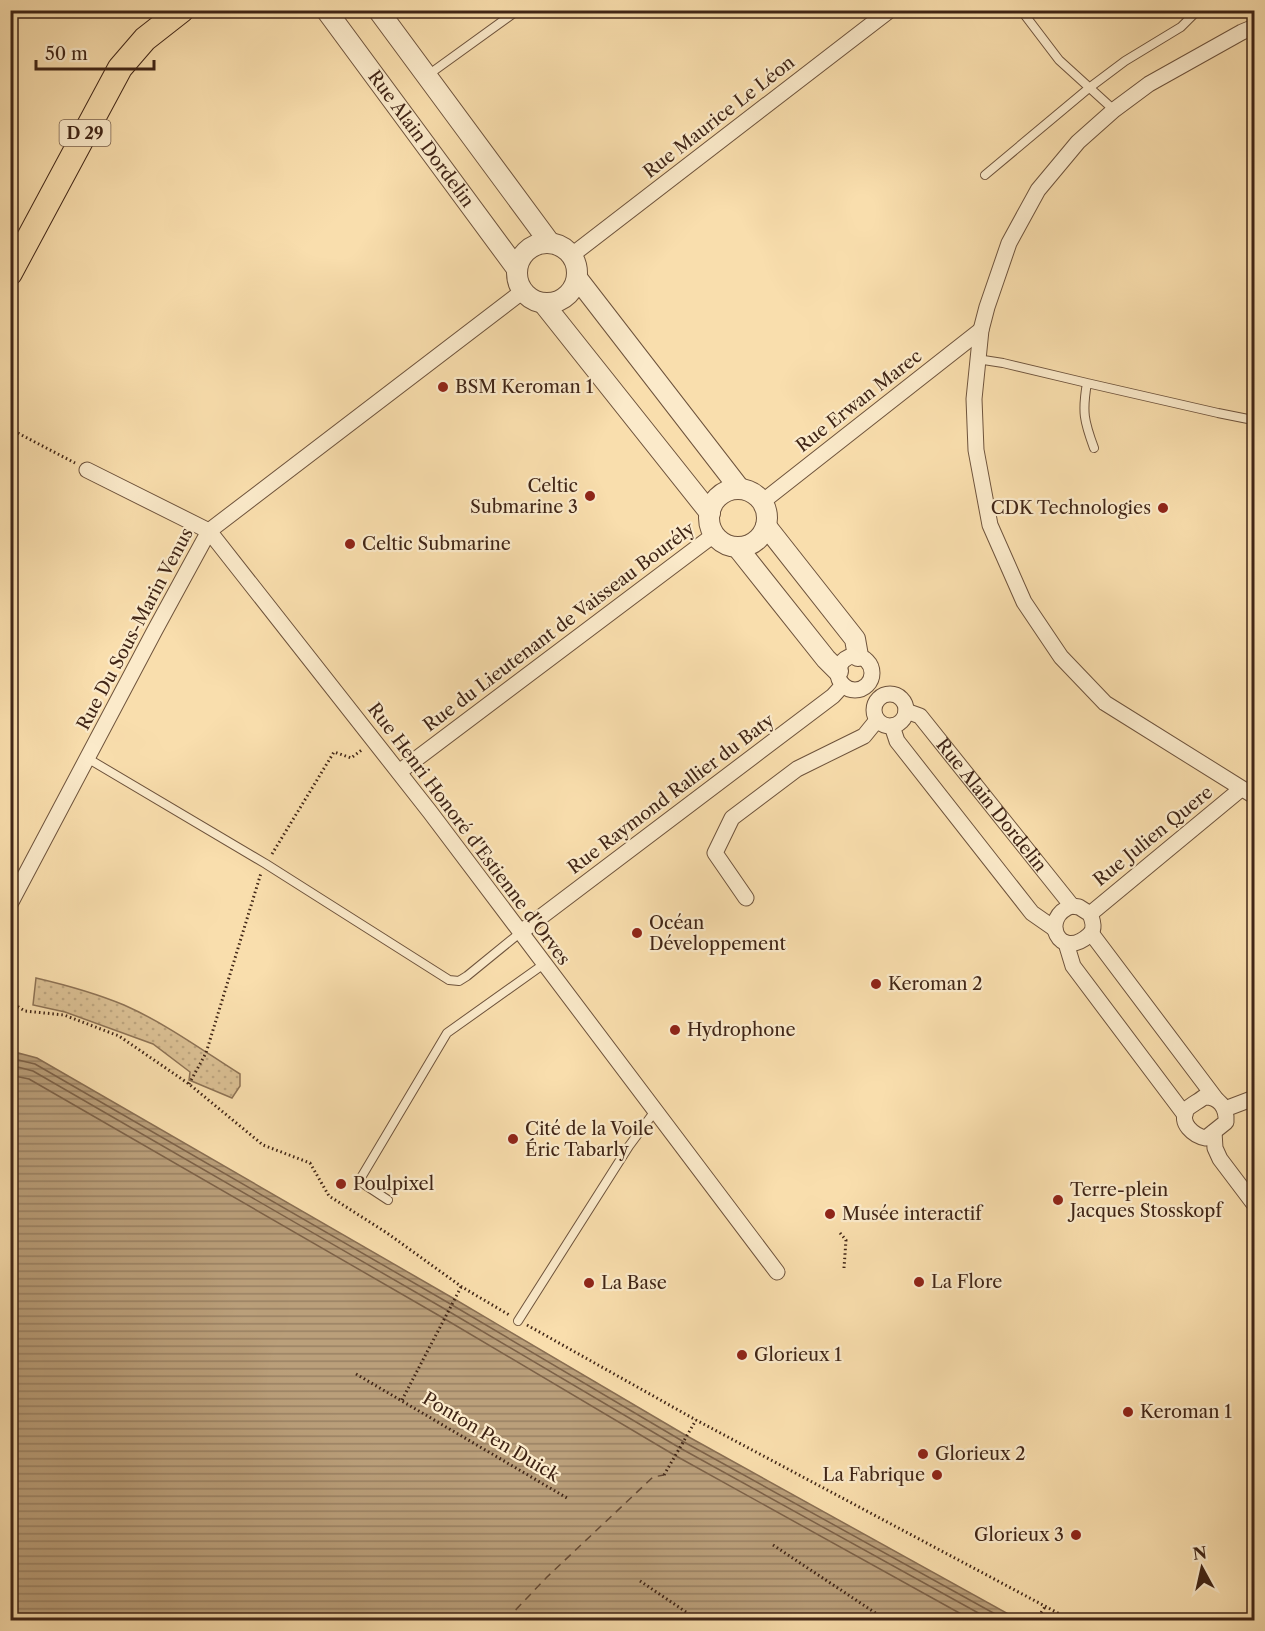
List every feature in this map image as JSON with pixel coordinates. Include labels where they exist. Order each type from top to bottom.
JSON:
[{"type":"main road","name":"D 29","points":[[10,273],[120,68],[145,39],[182,10]]},
{"type":"street","name":"Rue Alain Dordelin","points":[[326,10],[518,269],[517,276],[523,291]]},
{"type":"street","points":[[378,10],[550,243]]},
{"type":"street","name":"Rue Maurice Le Léon","points":[[572,255],[890,10]]},
{"type":"street","points":[[1248,792],[1105,703],[1062,657],[1024,602],[990,525],[976,450],[974,399],[981,330],[987,307],[1009,243],[1038,190],[1078,142],[1114,110],[1149,84],[1254,27]]},
{"type":"street","points":[[518,269],[525,252],[541,243],[558,244],[572,255],[576,262],[577,278],[574,287],[561,300],[543,303],[535,301],[523,291]]},
{"type":"street","points":[[577,278],[740,489]]},
{"type":"street","name":"Rue Du Sous-Marin Venus","points":[[10,904],[209,531],[523,291]]},
{"type":"street","points":[[543,303],[710,513]]},
{"type":"street","name":"Rue Erwan Marec","points":[[762,502],[981,330]]},
{"type":"street","name":"Rue Henri Honoré d'Estienne d'Orves","points":[[87,470],[209,531],[399,772],[777,1272]]},
{"type":"street","points":[[740,489],[756,495],[762,502],[768,518],[762,535],[755,542],[747,546],[728,546],[711,528],[710,513],[717,499],[724,493],[740,489]]},
{"type":"street","points":[[766,526],[855,639],[858,656]]},
{"type":"street","name":"Rue du Lieutenant de Vaisseau Bourély","points":[[399,772],[715,534]]},
{"type":"street","points":[[737,547],[826,659],[876,714],[886,726],[902,721],[906,711],[901,697],[891,694],[881,696],[875,704],[876,714],[864,736],[797,769],[732,818],[715,853],[746,898]]},
{"type":"street","points":[[858,656],[867,660],[872,675],[869,684],[865,687],[846,682],[843,661],[858,656]]},
{"type":"street","points":[[872,675],[891,694]]},
{"type":"street","name":"Rue Raymond Rallier du Baty","points":[[521,932],[833,696],[846,682]]},
{"type":"street","name":"Rue Alain Dordelin","points":[[906,711],[920,716],[1072,906]]},
{"type":"street","points":[[892,726],[897,741],[1032,914],[1055,929]]},
{"type":"street","name":"Rue Julien Quere","points":[[1090,914],[1248,792]]},
{"type":"street","points":[[1078,907],[1090,914],[1093,927],[1091,933],[1078,943],[1072,945],[1066,943],[1057,935],[1056,917],[1067,908],[1078,907]]},
{"type":"street","points":[[1066,943],[1073,966],[1185,1115],[1188,1128],[1199,1137],[1206,1138],[1226,1122],[1220,1104],[1091,933]]},
{"type":"street","points":[[1185,1115],[1188,1109],[1204,1097],[1209,1097],[1220,1104],[1254,1098]]},
{"type":"street","points":[[1214,1132],[1215,1148],[1220,1159],[1254,1204]]},
{"type":"lane","points":[[428,75],[518,10]]},
{"type":"lane","points":[[1021,10],[1059,60],[1114,110]]},
{"type":"lane","points":[[985,175],[1089,88],[1181,27],[1197,10]]},
{"type":"lane","points":[[977,359],[1254,419]]},
{"type":"lane","points":[[1087,383],[1083,405],[1086,428],[1095,448]]},
{"type":"lane","points":[[87,758],[266,864],[449,980],[459,981],[467,976],[521,932]]},
{"type":"lane","points":[[388,1200],[359,1181],[447,1033],[544,964]]},
{"type":"lane","points":[[518,1321],[655,1110]]},
{"type":"path","points":[[10,429],[87,470]]},
{"type":"path","points":[[189,1084],[206,1053],[261,872],[334,752],[351,758],[375,741]]},
{"type":"path","points":[[10,1002],[25,1011],[64,1015],[119,1036],[189,1084],[263,1145],[310,1163],[329,1196],[387,1233],[462,1287],[518,1321],[696,1420],[1071,1620]]},
{"type":"path","points":[[840,1233],[846,1240],[844,1268]]},
{"type":"path","name":"Ponton Pen Duick","points":[[402,1400],[462,1287]]},
{"type":"path","name":"Ponton Pen Duick","points":[[356,1374],[567,1498]]},
{"type":"path","points":[[664,1475],[696,1420]]},
{"type":"path","points":[[773,1545],[886,1620]]},
{"type":"path","points":[[640,1581],[698,1620]]},
{"type":"path","points":[[1036,1620],[1045,1607]]},
{"type":"shaded area","points":[[36,978],[102,997],[154,1020],[240,1074],[240,1086],[232,1098],[189,1080],[190,1072],[153,1044],[65,1012],[33,1005]]},
{"type":"water","points":[[11,1051],[37,1058],[687,1436],[1019,1620],[11,1620]]},
{"type":"ferry route","points":[[506,1620],[547,1577],[653,1477],[664,1475]]},
{"type":"place","name":"BSM Keroman 1","points":[[443,387]]},
{"type":"place","name":"Celtic Submarine 3","points":[[590,496]]},
{"type":"place","name":"CDK Technologies","points":[[1163,508]]},
{"type":"place","name":"Celtic Submarine","points":[[350,544]]},
{"type":"place","name":"Océan Développement","points":[[637,933]]},
{"type":"place","name":"Keroman 2","points":[[876,984]]},
{"type":"place","name":"Hydrophone","points":[[675,1030]]},
{"type":"place","name":"Cité de la Voile Éric Tabarly","points":[[513,1139]]},
{"type":"place","name":"Poulpixel","points":[[341,1184]]},
{"type":"place","name":"Terre-plein Jacques Stosskopf","points":[[1058,1200]]},
{"type":"place","name":"Musée interactif","points":[[830,1214]]},
{"type":"place","name":"La Flore","points":[[919,1282]]},
{"type":"place","name":"La Base","points":[[589,1283]]},
{"type":"place","name":"Glorieux 1","points":[[742,1355]]},
{"type":"place","name":"Keroman 1","points":[[1128,1412]]},
{"type":"place","name":"Glorieux 2","points":[[923,1454]]},
{"type":"place","name":"La Fabrique","points":[[937,1475]]},
{"type":"place","name":"Glorieux 3","points":[[1076,1535]]}]
